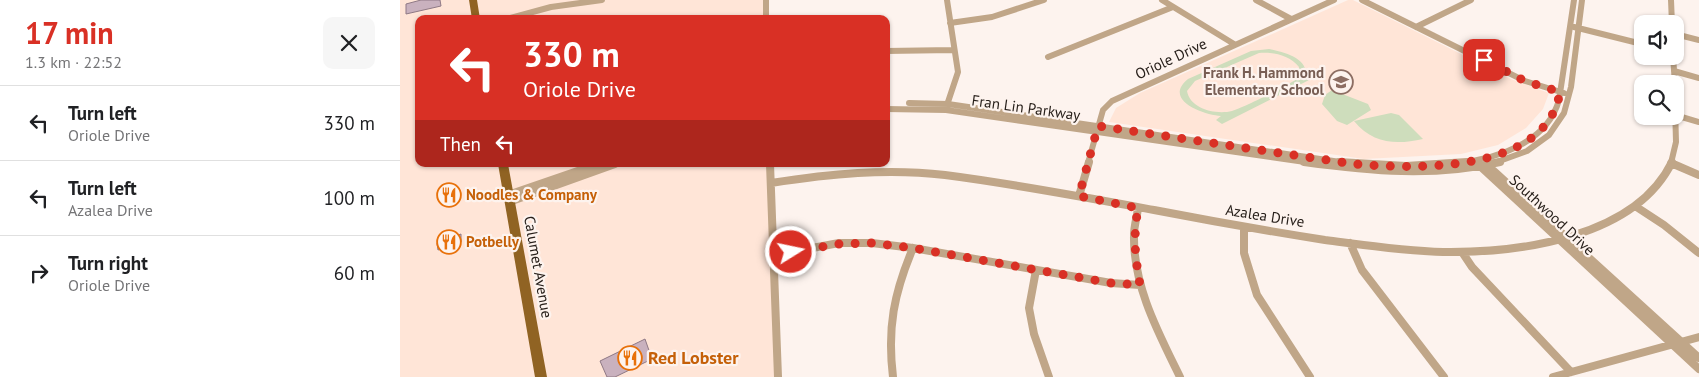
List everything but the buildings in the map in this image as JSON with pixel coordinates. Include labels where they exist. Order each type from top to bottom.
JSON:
[{"type":"main road","points":[[473,0],[475,15]]},
{"type":"main road","name":"Calumet Avenue","points":[[503,167],[541,377]]},
{"type":"street","points":[[523,15],[550,8],[602,0]]},
{"type":"street","points":[[766,0],[766,15]]},
{"type":"street","points":[[947,0],[953,50],[958,72],[947,107]]},
{"type":"street","points":[[950,23],[992,17],[1044,0]]},
{"type":"street","points":[[1162,0],[1234,44]]},
{"type":"street","points":[[1256,0],[1291,19]]},
{"type":"street","name":"Oriole Drive","points":[[1079,196],[1103,110],[1112,101],[1334,0]]},
{"type":"street","points":[[1362,0],[1525,81],[1570,95]]},
{"type":"street","points":[[1416,27],[1470,0]]},
{"type":"street","name":"Fran Lin Parkway","points":[[1482,164],[1536,134],[1554,114],[1560,92],[1574,0]]},
{"type":"street","name":"Fran Lin Parkway","points":[[890,104],[947,107],[1354,169],[1433,173],[1482,164],[1520,154],[1544,138],[1562,117],[1570,95],[1582,0]]},
{"type":"street","points":[[1671,0],[1672,15]]},
{"type":"street","points":[[1048,57],[1173,7]]},
{"type":"street","points":[[1570,26],[1634,42]]},
{"type":"street","points":[[1684,36],[1699,40]]},
{"type":"street","points":[[890,51],[953,50]]},
{"type":"street","points":[[1674,65],[1674,75]]},
{"type":"street","points":[[1674,71],[1699,78]]},
{"type":"street","name":"Fran Lin Parkway","points":[[890,109],[947,107]]},
{"type":"street","points":[[1684,118],[1699,122]]},
{"type":"street","name":"Azalea Drive","points":[[771,183],[823,174],[892,172],[943,175],[1079,196],[1244,227],[1350,243],[1462,252],[1523,247],[1563,238],[1607,224],[1635,206],[1660,181],[1671,163],[1676,145],[1675,125]]},
{"type":"street","points":[[1671,163],[1699,175]]},
{"type":"street","name":"Southwood Drive","points":[[1482,164],[1677,343],[1699,369]]},
{"type":"street","points":[[509,199],[590,167]]},
{"type":"street","points":[[509,199],[606,167]]},
{"type":"street","points":[[770,167],[778,377]]},
{"type":"street","points":[[1635,206],[1664,225],[1699,253]]},
{"type":"street","points":[[1138,208],[1134,234],[1134,254],[1140,285],[1155,326],[1180,377]]},
{"type":"street","points":[[1244,227],[1244,253],[1257,295],[1310,377]]},
{"type":"street","points":[[774,254],[839,244],[872,243],[913,248],[1111,283],[1140,285]]},
{"type":"street","points":[[1350,243],[1362,270],[1444,377]]},
{"type":"street","points":[[893,377],[889,350],[891,316],[899,280],[913,248]]},
{"type":"street","points":[[1462,252],[1472,266],[1571,372]]},
{"type":"street","points":[[1036,270],[1029,309],[1032,326],[1049,377]]},
{"type":"street","points":[[1553,377],[1699,337]]},
{"type":"street","name":"Southwood Drive","points":[[1677,343],[1699,358]]},
{"type":"shaded area","points":[[400,0],[765,0],[765,15],[415,15],[415,167],[770,167],[778,377],[400,377]]},
{"type":"shaded area","name":"Frank H. Hammond Elementary School","points":[[1348,0],[1353,0],[1511,79],[1549,93],[1543,109],[1526,128],[1498,145],[1461,154],[1364,159],[1109,122],[1116,108],[1140,93]]},
{"type":"green space","points":[[1269,49],[1293,56],[1302,63],[1306,74],[1311,72],[1317,76],[1222,124],[1216,120],[1221,116],[1205,113],[1188,105],[1183,100],[1180,94],[1181,87],[1188,79],[1251,51]],"holes":[[[1259,53],[1280,55],[1291,60],[1299,67],[1298,78],[1266,96],[1232,111],[1219,112],[1205,109],[1198,106],[1189,97],[1187,91],[1195,81]]]},
{"type":"green space","points":[[1332,90],[1368,104],[1371,110],[1347,125],[1337,121],[1322,104],[1325,95]]},
{"type":"green space","points":[[1391,113],[1399,115],[1423,139],[1403,142],[1386,141],[1361,129],[1354,121]]},
{"type":"place","name":"Frank H. Hammond Elementary School","points":[[1341,82]]},
{"type":"place","name":"Noodles & Company","points":[[449,195]]},
{"type":"place","name":"Potbelly","points":[[449,242]]},
{"type":"place","name":"Red Lobster","points":[[630,358]]},
{"type":"route","points":[[791,252],[839,244],[872,243],[913,248],[1111,283],[1140,285],[1134,254],[1134,234],[1138,208],[1079,196],[1098,126],[1354,164],[1393,167],[1447,166],[1465,163],[1489,157],[1520,145],[1542,129],[1556,108],[1560,92],[1525,81],[1484,60]]}]
